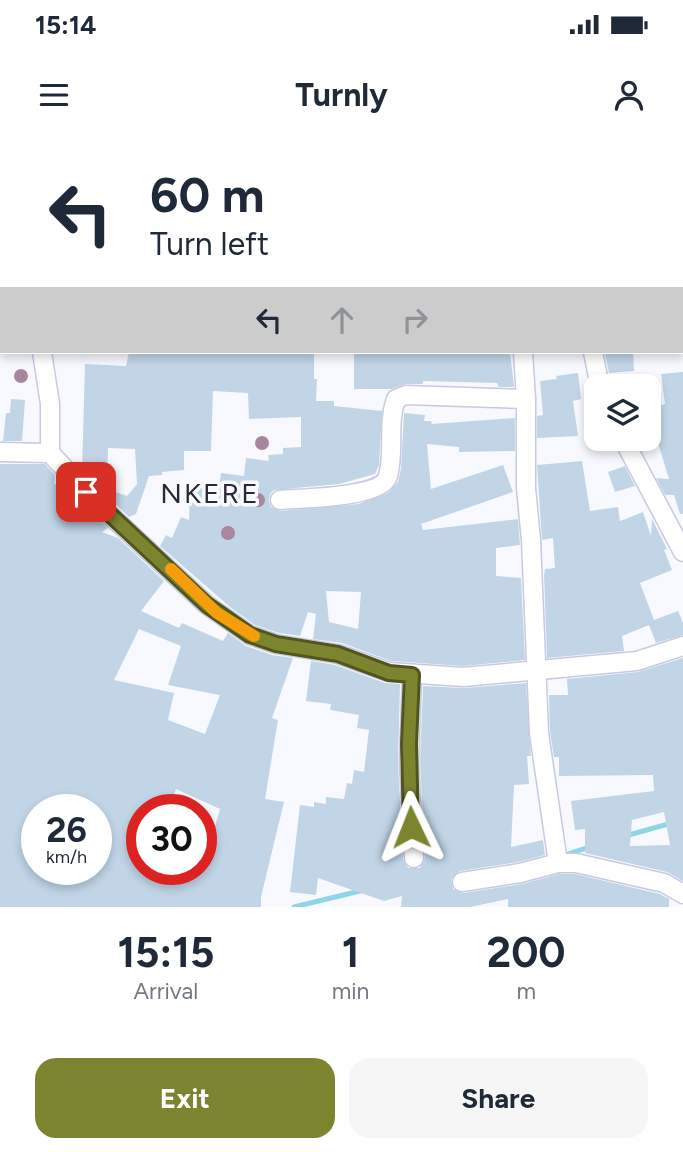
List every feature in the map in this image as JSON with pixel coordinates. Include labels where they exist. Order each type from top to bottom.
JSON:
[{"type":"street","points":[[42,354],[50,404],[50,453],[97,503],[207,605],[250,635],[276,644],[338,654],[389,673],[463,677],[637,661],[683,646]]},
{"type":"street","points":[[523,354],[526,488],[538,672],[539,733],[558,863]]},
{"type":"street","points":[[593,354],[597,374]]},
{"type":"street","points":[[280,500],[356,494],[380,487],[388,479],[391,413],[396,399],[406,395],[526,399]]},
{"type":"street","points":[[630,451],[683,552]]},
{"type":"street","points":[[0,452],[50,453]]},
{"type":"street","points":[[412,675],[409,761],[414,858]]},
{"type":"street","points":[[462,883],[558,863],[576,863],[664,883],[683,894]]},
{"type":"building","points":[[129,354],[314,354],[316,401],[334,401],[334,406],[382,411],[379,465],[375,474],[339,484],[274,490],[269,501],[271,507],[280,511],[359,504],[388,493],[398,482],[401,469],[404,413],[425,415],[424,421],[431,421],[432,424],[515,418],[515,451],[459,452],[459,447],[427,444],[431,489],[503,465],[513,492],[421,524],[423,530],[518,519],[520,545],[496,548],[496,576],[521,578],[525,660],[463,666],[391,661],[342,643],[313,639],[316,614],[308,612],[300,636],[255,625],[230,607],[160,546],[166,535],[172,538],[181,517],[189,520],[190,485],[219,486],[221,473],[244,476],[246,458],[269,461],[268,455],[283,454],[283,448],[301,447],[301,417],[249,419],[248,393],[213,391],[211,451],[184,451],[184,470],[149,476],[136,514],[129,517],[82,471],[85,364],[126,366]],"holes":[[[108,448],[135,449],[137,484],[127,496],[107,489]],[[326,591],[361,592],[358,629],[329,622]]]},
{"type":"building","points":[[354,354],[510,354],[514,387],[499,387],[497,383],[423,381],[423,384],[406,384],[391,389],[354,389]]},
{"type":"building","points":[[605,354],[633,354],[634,371],[609,373]]},
{"type":"building","points":[[683,372],[683,514],[680,514],[674,495],[665,495],[656,478],[669,479],[660,451],[661,405],[665,404],[661,374]]},
{"type":"building","points":[[578,373],[581,399],[573,401],[578,436],[537,438],[537,416],[543,415],[540,381]]},
{"type":"building","points":[[11,399],[25,400],[22,441],[3,441],[6,413],[10,413]]},
{"type":"building","points":[[582,461],[590,511],[618,507],[620,521],[643,512],[651,536],[652,519],[667,549],[664,550],[672,570],[640,583],[654,620],[678,611],[683,623],[683,635],[656,643],[649,625],[622,636],[624,651],[547,658],[544,575],[545,569],[555,568],[553,538],[542,540],[537,465]]},
{"type":"building","points":[[0,464],[45,464],[55,475],[54,484],[65,486],[108,528],[102,532],[118,538],[164,581],[141,611],[179,628],[182,623],[223,641],[228,633],[246,646],[272,655],[293,658],[272,718],[278,720],[265,799],[284,802],[261,897],[261,907],[0,907]],"holes":[[[139,629],[181,646],[168,685],[220,695],[205,734],[168,720],[174,693],[114,680]]]},
{"type":"building","points":[[625,466],[635,486],[615,492],[608,472]]},
{"type":"building","points":[[683,658],[683,881],[667,872],[585,853],[585,829],[575,830],[571,801],[654,791],[653,775],[559,776],[559,757],[554,757],[549,695],[568,695],[567,679],[638,672]],"holes":[[[664,812],[670,845],[630,846],[632,820]]]},
{"type":"building","points":[[311,661],[335,665],[385,683],[400,684],[398,762],[403,859],[408,868],[420,868],[425,858],[420,761],[423,686],[464,688],[526,683],[531,756],[527,756],[529,784],[514,785],[511,847],[543,840],[545,855],[460,871],[451,879],[453,889],[464,893],[522,884],[559,874],[575,874],[660,894],[669,899],[669,907],[508,907],[508,899],[470,907],[401,907],[402,896],[384,901],[318,878],[316,895],[290,892],[300,805],[314,807],[314,802],[326,804],[326,797],[344,799],[347,783],[352,784],[354,770],[364,772],[369,730],[357,728],[359,715],[330,710],[331,704],[306,701]]},
{"type":"waterway","points":[[625,836],[683,820]]},
{"type":"waterway","points":[[562,856],[589,847]]},
{"type":"waterway","points":[[294,907],[364,890]]},
{"type":"slow traffic","points":[[171,569],[207,605],[254,636]]},
{"type":"district","name":"NKERE","points":[[210,493]]},
{"type":"route","points":[[86,492],[207,605],[250,635],[276,644],[338,654],[389,673],[412,675],[409,744],[411,827]]}]
